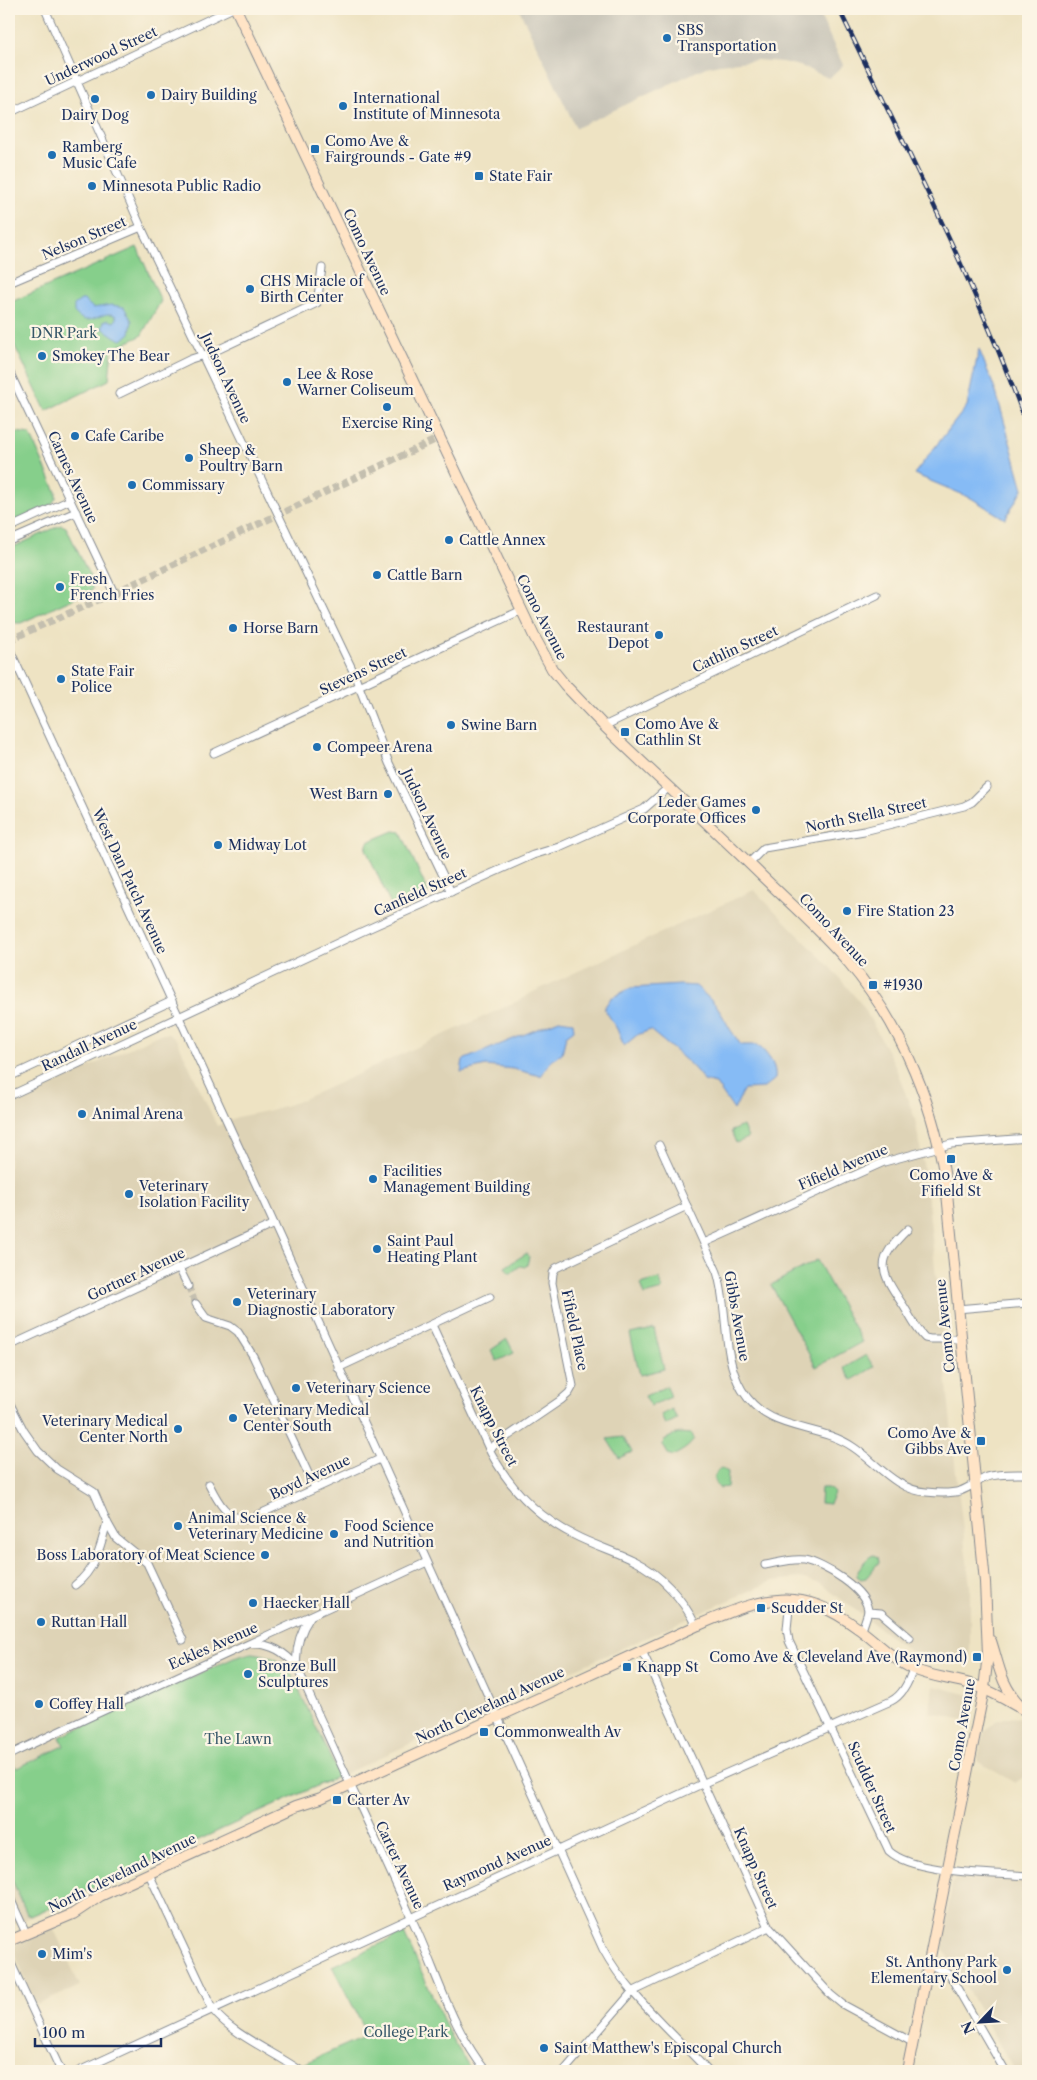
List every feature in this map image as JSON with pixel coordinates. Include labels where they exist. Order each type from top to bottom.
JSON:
[{"type":"main road","name":"Como Avenue","points":[[236,9],[522,610],[552,669],[576,698],[604,726],[835,946],[869,988],[886,1016],[910,1061],[927,1104],[939,1147],[946,1193],[985,1582],[988,1654],[984,1689],[907,2071]]},
{"type":"main road","name":"North Cleveland Avenue","points":[[9,1941],[73,1914],[100,1896],[296,1806],[321,1798],[696,1626],[757,1602],[790,1599],[810,1602],[836,1612],[862,1630],[883,1649],[913,1668],[984,1689]]},
{"type":"main road","points":[[988,1629],[1001,1678],[1011,1695],[1027,1712]]},
{"type":"main road","points":[[984,1689],[1027,1712]]},
{"type":"street","name":"Judson Avenue","points":[[45,9],[141,227],[267,495],[285,526],[359,686],[389,763],[451,892]]},
{"type":"street","name":"Underwood Street","points":[[9,113],[231,9]]},
{"type":"street","name":"Nelson Street","points":[[9,284],[141,227]]},
{"type":"street","points":[[119,394],[156,375],[213,352],[317,303],[322,268]]},
{"type":"street","name":"Carnes Avenue","points":[[9,371],[114,593]]},
{"type":"street","points":[[9,528],[70,500]]},
{"type":"street","points":[[9,541],[76,512]]},
{"type":"street","name":"Cathlin Street","points":[[604,726],[877,595]]},
{"type":"street","name":"Stevens Street","points":[[214,753],[522,610]]},
{"type":"street","name":"West Dan Patch Avenue","points":[[9,648],[274,1224],[602,1949],[613,1969],[632,1992],[708,2071]]},
{"type":"street","name":"North Stella Street","points":[[749,863],[764,848],[864,830],[964,806],[972,802],[987,787]]},
{"type":"street","name":"Canfield Street","points":[[179,1017],[533,855],[559,847],[644,809],[668,788]]},
{"type":"street","name":"Randall Avenue","points":[[9,1077],[172,1001]]},
{"type":"street","name":"Randall Avenue","points":[[9,1096],[179,1017]]},
{"type":"street","name":"Fifield Avenue","points":[[704,1243],[884,1162],[952,1144],[1028,1138]]},
{"type":"street","name":"Gibbs Avenue","points":[[658,1145],[717,1272],[722,1290],[734,1370],[742,1389],[756,1407],[783,1423],[822,1432],[844,1441],[893,1480],[911,1489],[925,1492],[959,1491],[990,1476],[1028,1474]]},
{"type":"street","name":"Fifield Place","points":[[489,1448],[561,1400],[572,1389],[573,1382],[552,1279],[554,1270],[558,1266],[687,1206]]},
{"type":"street","name":"Gortner Avenue","points":[[9,1346],[274,1224]]},
{"type":"street","points":[[908,1229],[888,1250],[884,1269],[888,1282],[925,1338],[960,1339]]},
{"type":"street","points":[[179,1268],[188,1286]]},
{"type":"street","points":[[338,1368],[490,1297]]},
{"type":"street","points":[[957,1309],[1028,1303]]},
{"type":"street","points":[[196,1304],[206,1318],[230,1326],[238,1332],[253,1356],[315,1488]]},
{"type":"street","name":"Knapp Street","points":[[432,1325],[489,1448],[508,1480],[538,1512],[574,1535],[650,1570],[674,1593],[696,1626]]},
{"type":"street","points":[[9,1402],[24,1431],[38,1451],[57,1469],[94,1492],[116,1538],[147,1563],[183,1640]]},
{"type":"street","name":"Boyd Avenue","points":[[209,1484],[224,1510],[242,1520],[249,1519],[380,1459]]},
{"type":"street","points":[[76,1585],[90,1571],[98,1553],[107,1522]]},
{"type":"street","points":[[766,1565],[794,1560],[818,1564],[845,1581],[868,1604],[868,1612],[862,1630]]},
{"type":"street","name":"Eckles Avenue","points":[[9,1755],[198,1666],[310,1617],[427,1562]]},
{"type":"street","name":"Scudder Street","points":[[790,1599],[788,1630],[790,1641],[832,1726],[874,1822],[889,1851],[903,1861],[948,1870],[1028,1876]]},
{"type":"street","points":[[868,1612],[882,1613],[910,1638]]},
{"type":"street","name":"Carter Avenue","points":[[310,1617],[299,1641],[296,1659],[297,1667],[349,1785],[411,1917],[455,2020],[486,2071]]},
{"type":"street","name":"Carter Avenue","points":[[249,1644],[270,1646],[284,1653],[297,1667]]},
{"type":"street","name":"Knapp Street","points":[[642,1651],[769,1927],[831,1995],[842,2004],[912,2042]]},
{"type":"street","name":"Raymond Avenue","points":[[79,2071],[704,1783],[895,1699],[909,1680],[913,1668]]},
{"type":"street","points":[[150,1874],[213,2010],[222,2022],[283,2058],[301,2071]]},
{"type":"street","points":[[9,1896],[26,1933]]},
{"type":"street","points":[[564,2071],[632,1992],[769,1927]]},
{"type":"street","points":[[9,1959],[61,2071]]},
{"type":"street","points":[[929,1964],[949,1974],[1005,2071]]},
{"type":"shaded area","points":[[519,9],[817,9],[843,65],[829,78],[800,66],[782,62],[757,60],[706,67],[576,128]]},
{"type":"shaded area","points":[[754,890],[829,966],[863,1006],[894,1063],[915,1119],[926,1180],[956,1473],[970,1586],[970,1660],[967,1662],[912,1653],[821,1584],[800,1578],[772,1581],[9,1927],[9,1104],[160,1034],[168,1034],[177,1040],[217,1126],[237,1117],[297,1102]]},
{"type":"shaded area","points":[[934,1686],[970,1695],[973,1702],[969,1721],[929,1712]]},
{"type":"shaded area","points":[[1008,1717],[1019,1718],[1028,1723],[1028,1774],[1015,1783],[977,1761],[985,1731],[996,1721]]},
{"type":"shaded area","points":[[960,1876],[1028,1882],[1028,2071],[1015,2071],[942,1947],[952,1885],[955,1879]]},
{"type":"shaded area","points":[[53,1927],[80,1986],[37,2005],[13,1949],[16,1944]]},
{"type":"green space","name":"DNR Park","points":[[137,247],[161,301],[141,336],[112,349],[109,380],[46,411],[9,334],[9,303]]},
{"type":"green space","points":[[9,431],[30,434],[56,492],[56,498],[52,504],[9,524]]},
{"type":"green space","points":[[61,525],[66,527],[93,583],[92,590],[21,623],[16,623],[9,619],[9,549]]},
{"type":"green space","points":[[394,831],[401,832],[428,892],[424,898],[398,908],[391,905],[366,849],[368,842]]},
{"type":"green space","points":[[743,1126],[748,1138],[736,1143],[731,1131]]},
{"type":"green space","points":[[527,1253],[529,1257],[527,1265],[525,1267],[520,1266],[509,1273],[505,1267]]},
{"type":"green space","points":[[817,1260],[862,1342],[816,1367],[771,1285]]},
{"type":"green space","points":[[659,1279],[662,1290],[644,1295],[640,1284]]},
{"type":"green space","points":[[654,1329],[664,1369],[640,1375],[630,1334]]},
{"type":"green space","points":[[507,1339],[514,1353],[497,1361],[491,1350]]},
{"type":"green space","points":[[866,1355],[874,1367],[852,1380],[844,1368]]},
{"type":"green space","points":[[667,1386],[671,1397],[650,1406],[645,1396]]},
{"type":"green space","points":[[672,1409],[677,1419],[665,1425],[661,1415]]},
{"type":"green space","points":[[678,1433],[692,1434],[694,1439],[687,1447],[673,1456],[668,1454],[663,1445],[664,1440]]},
{"type":"green space","points":[[623,1437],[632,1452],[619,1458],[607,1439]]},
{"type":"green space","points":[[721,1468],[728,1472],[727,1487],[720,1488],[713,1479]]},
{"type":"green space","points":[[821,1488],[829,1488],[834,1493],[829,1504],[820,1503]]},
{"type":"green space","points":[[873,1555],[878,1557],[879,1562],[866,1578],[861,1579],[857,1576],[860,1567]]},
{"type":"green space","name":"The Lawn","points":[[251,1653],[272,1658],[282,1663],[290,1671],[339,1776],[31,1916],[27,1914],[9,1873],[9,1765],[12,1763],[17,1768],[64,1746],[60,1737],[234,1658]]},
{"type":"green space","name":"College Park","points":[[404,1933],[451,2037],[472,2071],[311,2071],[303,2064],[368,2035],[332,1966]]},
{"type":"water","points":[[84,300],[93,308],[111,305],[124,307],[132,321],[130,333],[122,340],[102,328],[104,321],[114,322],[116,320],[116,316],[111,314],[91,320],[80,318],[74,312],[74,305]]},
{"type":"water","points":[[979,349],[996,392],[1023,489],[1005,519],[971,498],[914,474],[967,406]]},
{"type":"water","points":[[696,986],[717,1006],[741,1045],[758,1045],[768,1056],[775,1069],[775,1079],[764,1088],[744,1089],[734,1110],[716,1084],[704,1081],[686,1060],[650,1030],[637,1035],[624,1046],[617,1029],[604,1008],[611,998],[631,988]]},
{"type":"water","points":[[559,1020],[573,1022],[574,1030],[566,1036],[562,1053],[551,1061],[541,1076],[513,1069],[486,1066],[461,1072],[463,1060]]},
{"type":"tunnel","points":[[9,640],[114,593],[439,438]]},
{"type":"tunnel","points":[[188,1286],[196,1304]]},
{"type":"railway","points":[[839,9],[963,268],[1008,374],[1028,428]]},
{"type":"place","name":"SBS Transportation","points":[[667,38]]},
{"type":"place","name":"Dairy Building","points":[[151,95]]},
{"type":"place","name":"Dairy Dog","points":[[95,99]]},
{"type":"place","name":"International Institute of Minnesota","points":[[343,106]]},
{"type":"place","name":"Como Ave & Fairgrounds - Gate #9","points":[[315,149]]},
{"type":"place","name":"Ramberg Music Cafe","points":[[52,155]]},
{"type":"place","name":"State Fair","points":[[479,176]]},
{"type":"place","name":"Minnesota Public Radio","points":[[92,186]]},
{"type":"place","name":"CHS Miracle of Birth Center","points":[[250,289]]},
{"type":"place","name":"Smokey The Bear","points":[[42,356]]},
{"type":"place","name":"Lee & Rose Warner Coliseum","points":[[287,382]]},
{"type":"place","name":"Exercise Ring","points":[[387,407]]},
{"type":"place","name":"Cafe Caribe","points":[[75,436]]},
{"type":"place","name":"Sheep & Poultry Barn","points":[[189,458]]},
{"type":"place","name":"Commissary","points":[[132,485]]},
{"type":"place","name":"Cattle Annex","points":[[449,540]]},
{"type":"place","name":"Cattle Barn","points":[[377,575]]},
{"type":"place","name":"Fresh French Fries","points":[[60,587]]},
{"type":"place","name":"Horse Barn","points":[[233,628]]},
{"type":"place","name":"Restaurant Depot","points":[[659,635]]},
{"type":"place","name":"State Fair Police","points":[[61,679]]},
{"type":"place","name":"Swine Barn","points":[[451,725]]},
{"type":"place","name":"Como Ave & Cathlin St","points":[[625,732]]},
{"type":"place","name":"Compeer Arena","points":[[317,747]]},
{"type":"place","name":"West Barn","points":[[388,794]]},
{"type":"place","name":"Leder Games Corporate Offices","points":[[756,810]]},
{"type":"place","name":"Midway Lot","points":[[218,845]]},
{"type":"place","name":"Fire Station 23","points":[[847,911]]},
{"type":"place","name":"#1930","points":[[873,985]]},
{"type":"place","name":"Animal Arena","points":[[82,1114]]},
{"type":"place","name":"Como Ave & Fifield St","points":[[951,1159]]},
{"type":"place","name":"Facilities Management Building","points":[[373,1179]]},
{"type":"place","name":"Veterinary Isolation Facility","points":[[129,1194]]},
{"type":"place","name":"Saint Paul Heating Plant","points":[[377,1249]]},
{"type":"place","name":"Veterinary Diagnostic Laboratory","points":[[237,1302]]},
{"type":"place","name":"Veterinary Science","points":[[296,1388]]},
{"type":"place","name":"Veterinary Medical Center South","points":[[233,1418]]},
{"type":"place","name":"Veterinary Medical Center North","points":[[178,1429]]},
{"type":"place","name":"Como Ave & Gibbs Ave","points":[[981,1441]]},
{"type":"place","name":"Animal Science & Veterinary Medicine","points":[[178,1526]]},
{"type":"place","name":"Food Science and Nutrition","points":[[334,1534]]},
{"type":"place","name":"Boss Laboratory of Meat Science","points":[[265,1555]]},
{"type":"place","name":"Haecker Hall","points":[[253,1603]]},
{"type":"place","name":"Scudder St","points":[[761,1608]]},
{"type":"place","name":"Ruttan Hall","points":[[41,1622]]},
{"type":"place","name":"Como Ave & Cleveland Ave (Raymond)","points":[[977,1657]]},
{"type":"place","name":"Knapp St","points":[[627,1667]]},
{"type":"place","name":"Bronze Bull Sculptures","points":[[248,1674]]},
{"type":"place","name":"Coffey Hall","points":[[39,1704]]},
{"type":"place","name":"Commonwealth Av","points":[[484,1732]]},
{"type":"place","name":"Carter Av","points":[[337,1800]]},
{"type":"place","name":"Mim's","points":[[42,1954]]},
{"type":"place","name":"St. Anthony Park Elementary School","points":[[1007,1970]]},
{"type":"place","name":"Saint Matthew's Episcopal Church","points":[[544,2048]]}]
